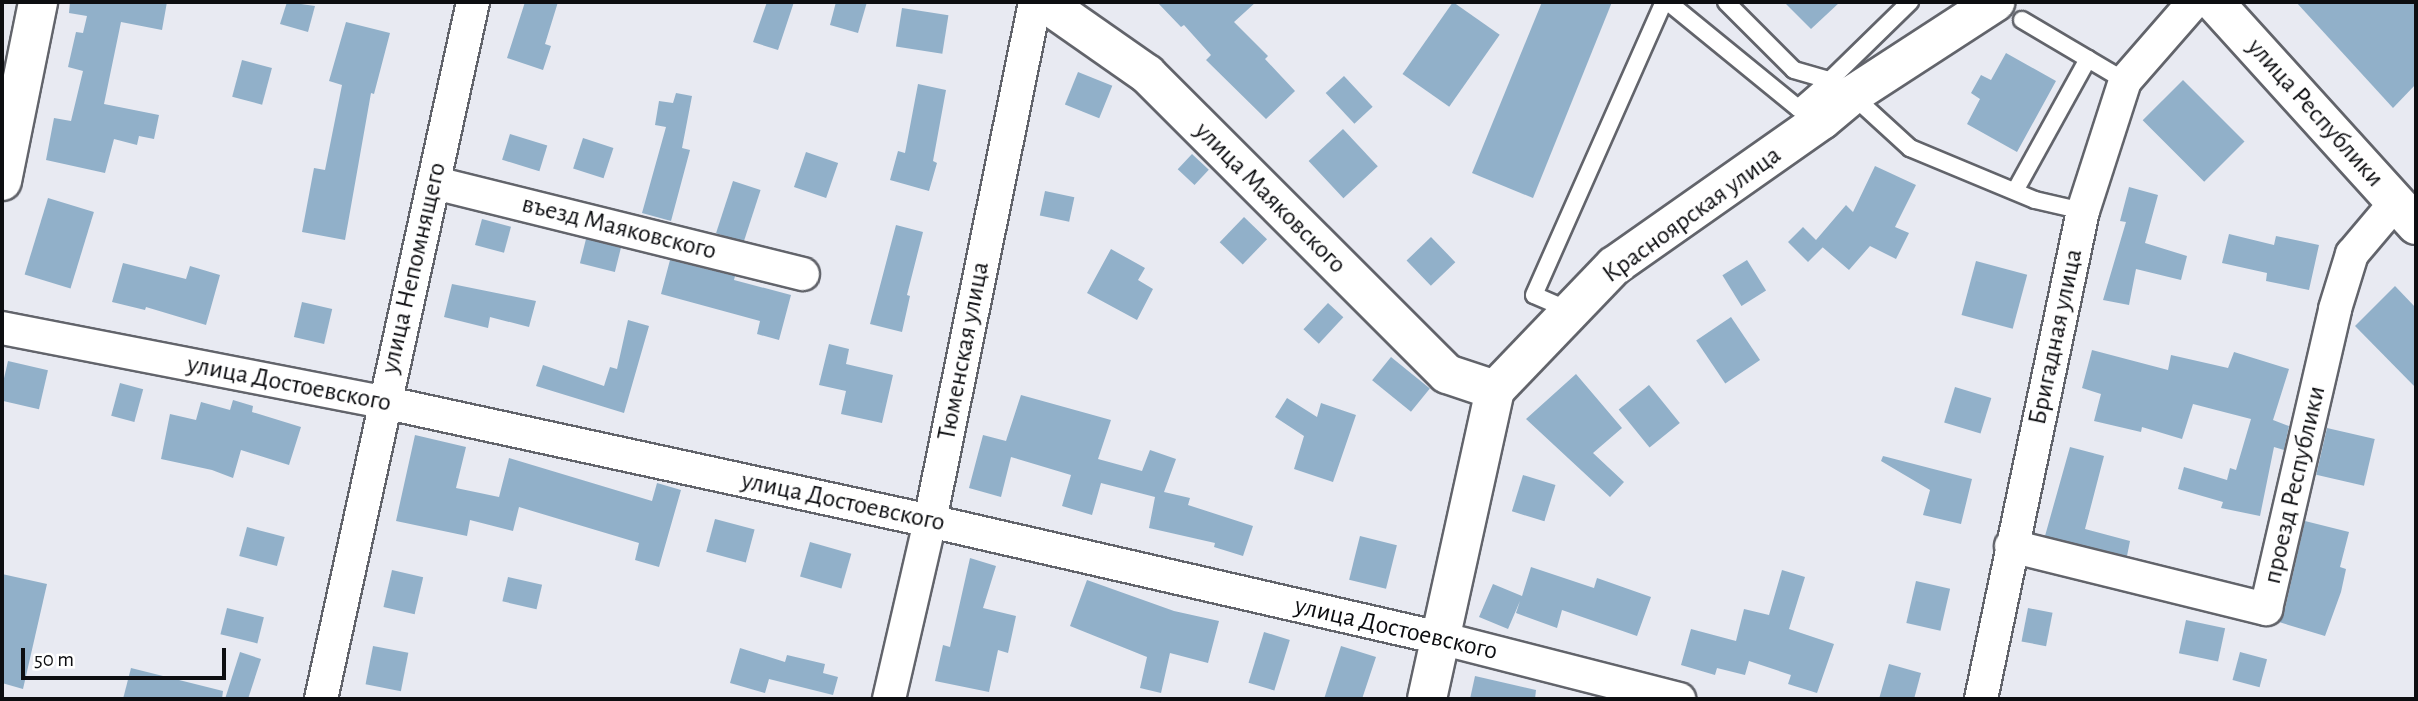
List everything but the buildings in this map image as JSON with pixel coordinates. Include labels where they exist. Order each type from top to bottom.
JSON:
[{"type":"main road","points":[[2,181],[38,2]]},
{"type":"main road","name":"улица Маяковского","points":[[1044,2],[1147,74],[1447,374],[1496,390]]},
{"type":"main road","name":"улица Республики","points":[[2214,2],[2406,214]]},
{"type":"main road","name":"Красноярская улица","points":[[1496,390],[1614,266],[1841,87],[2008,11]]},
{"type":"main road","points":[[1427,699],[1496,390]]},
{"type":"street","name":"улица Непомнящего","points":[[321,699],[383,402],[435,183],[473,2]]},
{"type":"street","name":"Тюменская улица","points":[[889,699],[930,521],[1035,2]]},
{"type":"street","name":"Бригадная улица","points":[[1981,699],[2083,211],[2125,81],[2194,2]]},
{"type":"street","name":"въезд Маяковского","points":[[435,183],[803,274]]},
{"type":"street","name":"проезд Республики","points":[[2011,546],[2266,609],[2336,309],[2352,254],[2406,214]]},
{"type":"street","name":"улица Достоевского","points":[[2,328],[383,402],[930,521],[1440,638],[1679,699]]},
{"type":"lane","points":[[1571,311],[1534,295],[1666,2],[1810,114]]},
{"type":"lane","points":[[1726,2],[1794,70],[1841,87],[1910,148],[2015,191],[2083,211]]},
{"type":"lane","points":[[1841,87],[1910,2]]},
{"type":"lane","points":[[2008,11],[2125,81]]},
{"type":"lane","points":[[2015,191],[2088,59]]}]
